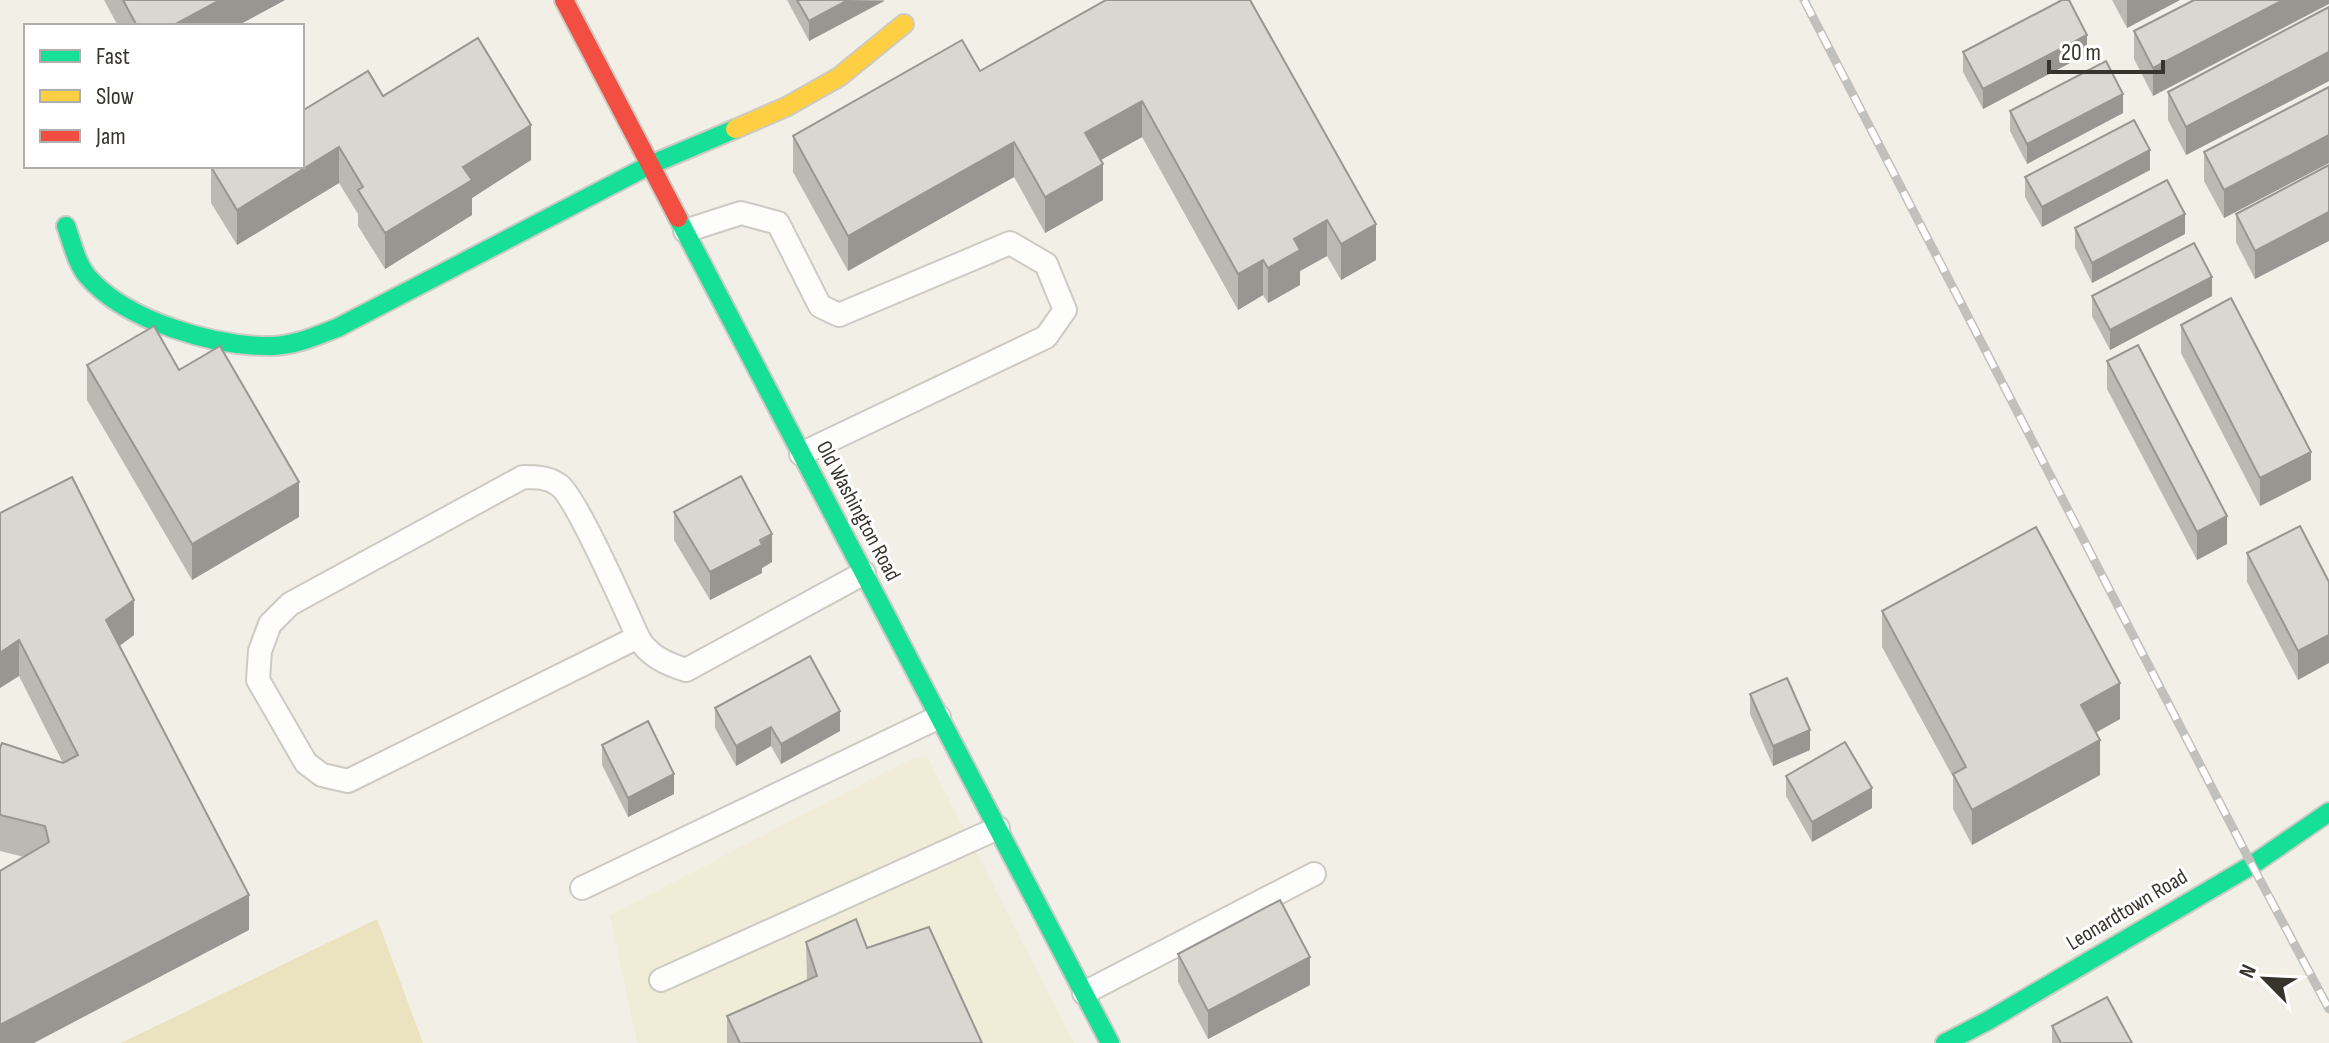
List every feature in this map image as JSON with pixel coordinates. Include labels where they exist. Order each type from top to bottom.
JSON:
[{"type":"main road","name":"Old Washington Road","points":[[564,0],[1110,1043]]},
{"type":"main road","points":[[66,226],[84,273],[97,288],[119,303],[164,325],[221,341],[257,347],[296,344],[337,328],[650,165],[799,100],[839,77],[904,24]]},
{"type":"main road","name":"Leonardtown Road","points":[[1945,1043],[2002,1013],[2252,865],[2329,812]]},
{"type":"lane","points":[[685,231],[741,213],[778,223],[820,306],[839,315],[1010,243],[1046,264],[1065,310],[1046,337],[801,454]]},
{"type":"lane","points":[[638,637],[348,781],[322,775],[306,763],[258,680],[260,651],[270,624],[290,604],[523,477],[542,477],[561,486],[638,637],[643,647],[667,664],[686,670],[864,573]]},
{"type":"lane","points":[[582,888],[939,717]]},
{"type":"lane","points":[[661,980],[998,828]]},
{"type":"lane","points":[[1084,993],[1314,874]]},
{"type":"shaded area","points":[[927,756],[1074,1043],[637,1043],[610,915],[910,759]]},
{"type":"shaded area","points":[[377,919],[423,1043],[121,1043]]},
{"type":"building","points":[[123,0],[220,0],[176,24],[136,24]]},
{"type":"building","points":[[797,0],[848,0],[809,21]]},
{"type":"building","points":[[1106,0],[1250,0],[1376,224],[1341,244],[1327,220],[1294,239],[1300,250],[1268,268],[1263,260],[1238,274],[1142,101],[1085,133],[1103,164],[1045,197],[1014,142],[848,236],[793,136],[962,40],[980,71]]},
{"type":"building","points":[[2062,0],[2069,0],[2087,35],[1983,89],[1963,52]]},
{"type":"building","points":[[2194,0],[2283,0],[2153,68],[2134,31]]},
{"type":"building","points":[[2329,7],[2329,52],[2186,127],[2168,92]]},
{"type":"building","points":[[478,38],[531,125],[463,167],[472,180],[385,233],[358,190],[363,187],[339,147],[237,210],[212,168],[304,168],[304,110],[368,71],[383,96]]},
{"type":"building","points":[[2106,61],[2123,94],[2027,144],[2010,111]]},
{"type":"building","points":[[2329,87],[2329,135],[2224,190],[2204,152]]},
{"type":"building","points":[[2134,120],[2150,150],[2042,207],[2025,177]]},
{"type":"building","points":[[2329,165],[2329,212],[2255,251],[2236,214]]},
{"type":"building","points":[[2167,180],[2185,214],[2092,263],[2075,228]]},
{"type":"building","points":[[2194,243],[2212,277],[2110,330],[2092,296]]},
{"type":"building","points":[[2231,298],[2311,452],[2260,478],[2181,325]]},
{"type":"building","points":[[154,326],[179,370],[220,346],[299,482],[192,544],[87,365]]},
{"type":"building","points":[[2138,345],[2227,516],[2197,532],[2107,361]]},
{"type":"building","points":[[741,476],[772,534],[760,540],[762,545],[710,572],[674,512]]},
{"type":"building","points":[[72,477],[134,600],[106,620],[249,895],[0,1025],[0,871],[49,842],[45,826],[0,815],[0,748],[2,743],[63,763],[78,755],[19,640],[0,653],[0,513]]},
{"type":"building","points":[[2300,526],[2329,582],[2329,635],[2298,651],[2247,553]]},
{"type":"building","points":[[2036,527],[2120,683],[2081,705],[2100,740],[1972,810],[1953,774],[1966,767],[1882,611]]},
{"type":"building","points":[[810,656],[840,711],[781,744],[771,727],[736,746],[715,708]]},
{"type":"building","points":[[1787,678],[1810,730],[1773,746],[1750,694]]},
{"type":"building","points":[[648,721],[674,774],[628,798],[602,745]]},
{"type":"building","points":[[1845,742],[1872,788],[1812,822],[1786,776]]},
{"type":"building","points":[[1280,900],[1310,957],[1208,1011],[1178,954]]},
{"type":"building","points":[[856,919],[867,948],[929,927],[982,1043],[740,1043],[727,1016],[817,976],[806,942]]},
{"type":"building","points":[[2107,997],[2132,1043],[2061,1043],[2052,1026]]},
{"type":"railway","points":[[1804,0],[2329,1009]]},
{"type":"traffic: fast","points":[[66,226],[77,259],[88,277],[104,293],[125,306],[148,318],[199,336],[250,345],[281,345],[306,340],[337,328],[650,165],[735,129]]},
{"type":"traffic: fast","points":[[678,218],[1110,1043]]},
{"type":"traffic: fast","points":[[1945,1043],[2252,865],[2329,812]]},
{"type":"traffic: slow","points":[[735,129],[786,107],[839,77],[904,24]]},
{"type":"traffic: jam","points":[[564,0],[678,218]]}]
